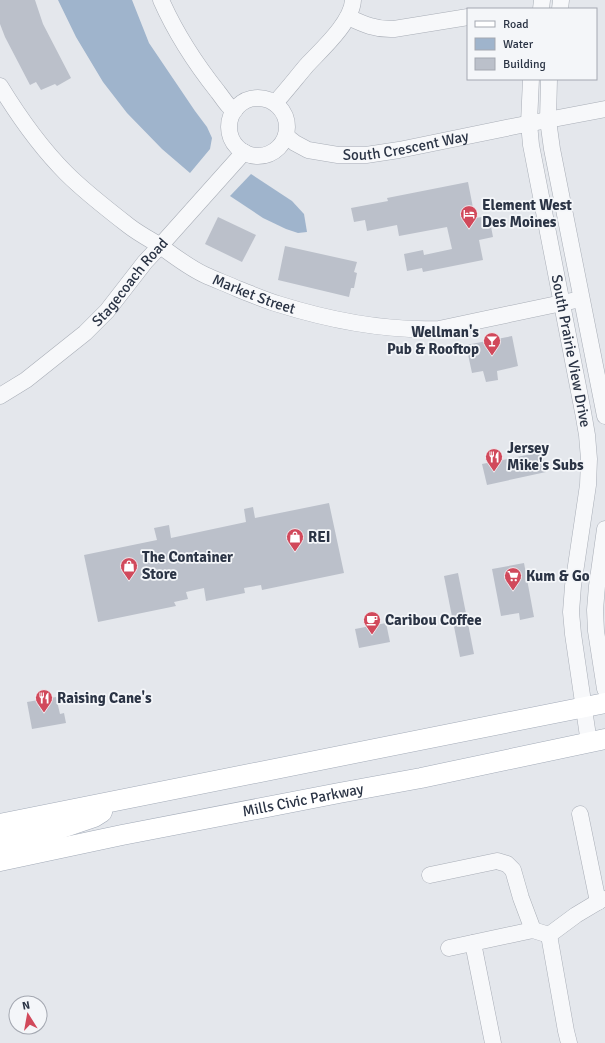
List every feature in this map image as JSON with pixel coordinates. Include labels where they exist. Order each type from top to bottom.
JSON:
[{"type":"main road","points":[[0,824],[605,703]]},
{"type":"main road","name":"Mills Civic Parkway","points":[[0,861],[146,830],[339,792],[421,778],[597,741]]},
{"type":"main road","points":[[0,843],[47,833],[94,817],[122,799]]},
{"type":"street","points":[[161,0],[177,33],[192,57],[231,108],[235,110]]},
{"type":"street","points":[[275,103],[306,66],[342,27],[353,5],[353,0]]},
{"type":"street","points":[[348,17],[368,26],[384,30],[467,17]]},
{"type":"street","name":"South Prairie View Drive","points":[[531,80],[529,123],[531,145],[587,435],[589,459],[588,484],[573,586],[571,612],[583,707],[597,741]]},
{"type":"street","name":"South Prairie View Drive","points":[[549,80],[548,120],[552,149],[605,416]]},
{"type":"street","name":"Market Street","points":[[0,86],[28,129],[65,172],[97,201],[178,259],[205,275],[277,304],[363,324],[388,327],[439,329],[581,299]]},
{"type":"street","points":[[256,98],[266,99],[275,103],[285,116],[287,126],[286,136],[281,144],[272,152],[263,155],[254,155],[244,152],[232,139],[230,119],[235,110],[246,101],[256,98]]},
{"type":"street","name":"South Crescent Way","points":[[286,136],[308,150],[338,155],[366,155],[419,147],[529,123],[605,109]]},
{"type":"street","name":"Stagecoach Road","points":[[0,396],[26,380],[85,333],[107,311],[145,262],[244,152]]},
{"type":"street","points":[[605,529],[595,610],[596,631],[605,689]]},
{"type":"street","points":[[448,948],[533,930],[549,934],[576,915],[602,901],[580,814]]},
{"type":"street","points":[[430,875],[498,861],[507,864],[513,870],[521,898],[533,930]]},
{"type":"street","points":[[549,934],[569,1043]]},
{"type":"street","points":[[473,943],[493,1043]]},
{"type":"water","points":[[58,0],[132,0],[149,43],[207,127],[212,138],[210,149],[190,173],[162,149],[127,113],[103,82],[76,37]]},
{"type":"water","points":[[251,174],[292,201],[304,214],[307,232],[298,233],[286,229],[263,218],[230,196]]},
{"type":"building","points":[[0,0],[35,0],[43,24],[71,78],[57,86],[55,84],[41,90],[36,82],[30,85],[5,37],[0,24]]},
{"type":"building","name":"Element West Des Moines","points":[[468,182],[475,218],[489,216],[493,237],[479,240],[483,260],[423,272],[422,268],[407,271],[404,254],[423,250],[424,255],[452,249],[447,227],[399,236],[397,225],[367,231],[365,220],[354,222],[351,208],[388,201],[387,198]]},
{"type":"building","points":[[218,217],[256,235],[242,262],[205,244]]},
{"type":"building","points":[[285,246],[357,262],[354,272],[357,273],[354,288],[351,288],[349,297],[278,280]]},
{"type":"building","name":"Wellman's Pub & Rooftop","points":[[512,336],[518,366],[497,371],[498,380],[486,382],[483,371],[472,373],[466,345]]},
{"type":"building","points":[[542,452],[546,472],[487,485],[482,464]]},
{"type":"building","points":[[329,503],[344,573],[262,590],[261,585],[244,588],[245,593],[206,601],[204,588],[186,592],[188,599],[174,602],[176,606],[98,622],[84,555],[157,540],[154,528],[169,525],[171,538],[246,522],[244,509],[253,507],[255,518]]},
{"type":"building","name":"Kum & Go","points":[[524,563],[534,617],[520,620],[519,613],[501,616],[492,569]]},
{"type":"building","points":[[458,573],[474,654],[460,657],[444,576]]},
{"type":"building","name":"Caribou Coffee","points":[[386,623],[390,642],[359,648],[355,629]]},
{"type":"building","name":"Raising Cane's","points":[[56,697],[60,714],[64,713],[66,723],[32,729],[27,702]]},
{"type":"place","name":"Element West Des Moines","points":[[469,229]]},
{"type":"place","name":"Wellman's Pub & Rooftop","points":[[492,356]]},
{"type":"place","name":"Jersey Mike's Subs","points":[[494,472]]},
{"type":"place","name":"REI","points":[[295,552]]},
{"type":"place","name":"The Container Store","points":[[129,581]]},
{"type":"place","name":"Kum & Go","points":[[513,591]]},
{"type":"place","name":"Caribou Coffee","points":[[372,635]]},
{"type":"place","name":"Raising Cane's","points":[[44,713]]}]
